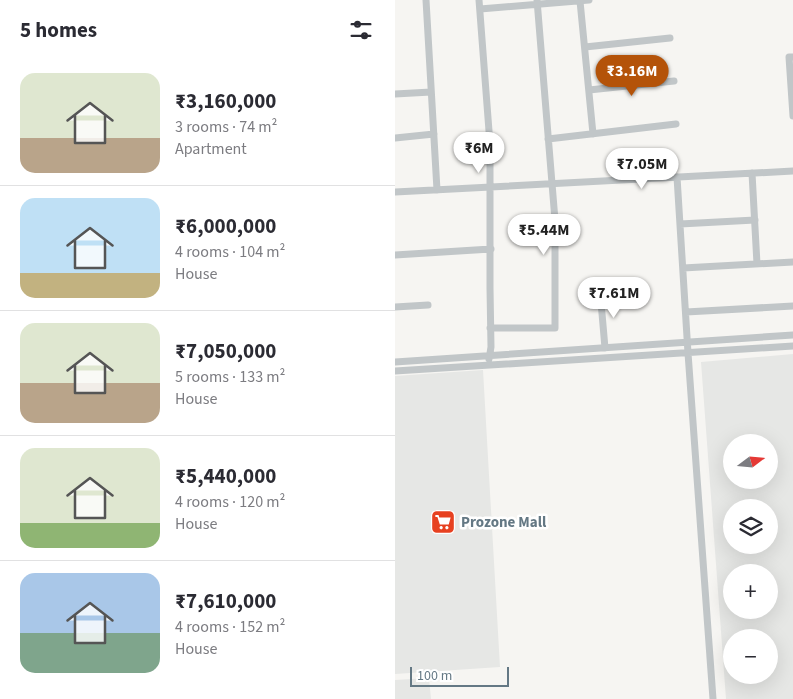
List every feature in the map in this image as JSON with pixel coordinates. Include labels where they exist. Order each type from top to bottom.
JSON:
[{"type":"street","points":[[426,0],[437,190]]},
{"type":"street","points":[[479,0],[490,144],[490,328],[494,365]]},
{"type":"street","points":[[480,9],[537,2],[589,0]]},
{"type":"street","points":[[580,1],[593,134]]},
{"type":"street","points":[[490,328],[555,328],[555,220],[537,2]]},
{"type":"street","points":[[585,47],[670,38]]},
{"type":"street","points":[[793,56],[789,57],[793,116]]},
{"type":"street","points":[[589,90],[674,81]]},
{"type":"street","points":[[395,94],[431,92]]},
{"type":"street","points":[[548,140],[677,124]]},
{"type":"street","points":[[395,138],[434,134]]},
{"type":"street","points":[[395,192],[793,171]]},
{"type":"street","points":[[752,173],[757,264]]},
{"type":"street","points":[[677,177],[713,699]]},
{"type":"street","points":[[680,224],[755,220]]},
{"type":"street","points":[[395,255],[491,249]]},
{"type":"street","points":[[683,268],[793,262]]},
{"type":"street","points":[[605,348],[601,302],[604,294],[614,286]]},
{"type":"street","points":[[395,307],[428,305]]},
{"type":"street","points":[[685,312],[793,306]]},
{"type":"street","points":[[395,362],[793,335]]},
{"type":"street","points":[[395,371],[793,346]]},
{"type":"shaded area","points":[[793,354],[793,699],[726,699],[725,684],[778,684],[778,629],[723,629],[723,659],[701,362]]},
{"type":"shaded area","name":"Prozone Mall","points":[[483,370],[500,667],[395,674],[395,376]]},
{"type":"shaded area","points":[[429,678],[431,699],[395,699],[395,680]]},
{"type":"place","name":"Prozone Mall","points":[[443,522]]}]
